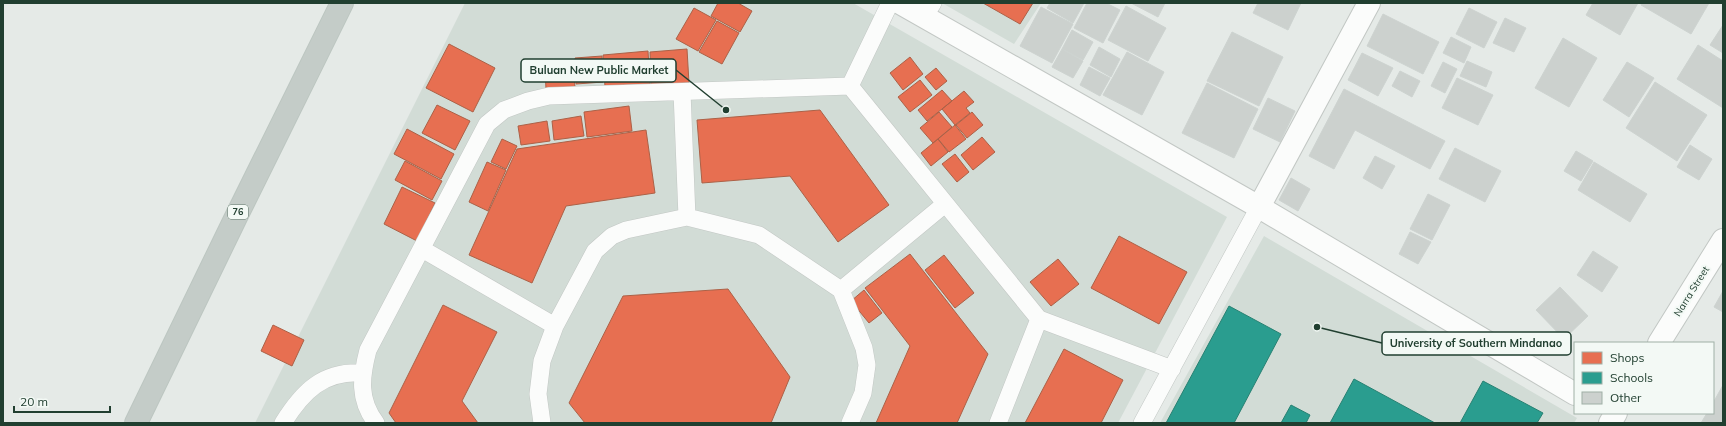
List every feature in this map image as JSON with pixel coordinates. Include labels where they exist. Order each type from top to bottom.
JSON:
[{"type":"highway","name":"76","points":[[136,423],[236,215],[342,3]]},
{"type":"street","points":[[900,3],[928,10],[1574,393]]},
{"type":"street","points":[[1259,207],[1369,3]]},
{"type":"street","name":"Narra Street","points":[[1660,342],[1723,240]]},
{"type":"lane","points":[[850,86],[890,3]]},
{"type":"lane","points":[[376,423],[363,396],[362,373],[368,350],[487,124],[504,110],[528,101],[549,96],[850,86]]},
{"type":"lane","points":[[850,86],[1039,320],[1172,369]]},
{"type":"lane","points":[[682,92],[687,217]]},
{"type":"lane","points":[[840,290],[945,204]]},
{"type":"lane","points":[[1142,423],[1259,207]]},
{"type":"lane","points":[[542,423],[538,394],[542,361],[555,326],[595,251],[612,236],[626,230],[687,217],[759,236],[840,290],[864,348],[867,365],[863,393],[850,423]]},
{"type":"lane","points":[[422,248],[555,326]]},
{"type":"lane","points":[[998,423],[1039,320]]},
{"type":"lane","points":[[283,423],[296,403],[312,387],[329,378],[347,372],[362,373]]},
{"type":"shaded area","points":[[465,3],[853,3],[1227,217],[1118,423],[255,423]]},
{"type":"shaded area","points":[[942,3],[1041,3],[1014,44]]},
{"type":"shaded area","points":[[1264,236],[1577,418],[1574,423],[1160,423]]},
{"type":"building: Shops","points":[[718,3],[738,3],[752,11],[740,32],[711,16]]},
{"type":"building: Shops","points":[[983,3],[1033,3],[1020,24]]},
{"type":"building: Shops","points":[[694,8],[716,20],[698,51],[676,39]]},
{"type":"building: Shops","points":[[717,21],[739,33],[722,64],[699,52]]},
{"type":"building: Shops","points":[[449,44],[495,68],[473,112],[426,88]]},
{"type":"building: Shops","points":[[687,49],[689,83],[651,85],[650,52]]},
{"type":"building: Shops","points":[[648,51],[650,84],[605,87],[603,55]]},
{"type":"building: Shops","points":[[602,56],[603,82],[576,84],[575,58]]},
{"type":"building: Shops","points":[[910,57],[923,74],[903,90],[890,73]]},
{"type":"building: Shops","points":[[573,67],[575,87],[546,89],[545,70]]},
{"type":"building: Shops","points":[[936,68],[947,81],[936,90],[925,77]]},
{"type":"building: Shops","points":[[920,80],[932,95],[910,112],[898,97]]},
{"type":"building: Shops","points":[[942,90],[952,101],[927,121],[918,110]]},
{"type":"building: Shops","points":[[964,91],[974,102],[966,108],[970,113],[955,125],[942,109]]},
{"type":"building: Shops","points":[[437,105],[470,121],[455,150],[422,133]]},
{"type":"building: Shops","points":[[629,106],[632,131],[587,137],[584,112]]},
{"type":"building: Shops","points":[[820,110],[889,205],[838,242],[790,176],[702,183],[697,120]]},
{"type":"building: Shops","points":[[939,112],[952,127],[933,143],[920,128]]},
{"type":"building: Shops","points":[[972,112],[983,125],[967,138],[956,125]]},
{"type":"building: Shops","points":[[581,116],[584,136],[554,140],[552,121]]},
{"type":"building: Shops","points":[[547,121],[550,141],[521,145],[518,126]]},
{"type":"building: Shops","points":[[955,125],[966,139],[949,152],[938,139]]},
{"type":"building: Shops","points":[[407,129],[454,154],[441,179],[394,154]]},
{"type":"building: Shops","points":[[646,130],[655,193],[566,206],[532,283],[469,255],[517,149]]},
{"type":"building: Shops","points":[[982,137],[995,152],[973,170],[961,155]]},
{"type":"building: Shops","points":[[502,139],[517,146],[506,169],[491,162]]},
{"type":"building: Shops","points":[[938,139],[948,152],[931,166],[921,153]]},
{"type":"building: Shops","points":[[955,154],[969,172],[957,182],[942,164]]},
{"type":"building: Shops","points":[[405,161],[442,181],[432,200],[395,180]]},
{"type":"building: Shops","points":[[487,162],[506,170],[488,211],[469,202]]},
{"type":"building: Shops","points":[[402,187],[435,203],[417,241],[384,224]]},
{"type":"building: Shops","points":[[1119,236],[1187,272],[1159,324],[1091,288]]},
{"type":"building: Shops","points":[[910,254],[988,354],[957,423],[876,423],[910,346],[865,288]]},
{"type":"building: Shops","points":[[944,255],[974,293],[955,308],[925,270]]},
{"type":"building: Shops","points":[[1058,259],[1079,284],[1051,306],[1030,282]]},
{"type":"building: Shops","points":[[728,289],[790,377],[771,423],[585,423],[569,403],[623,296]]},
{"type":"building: Shops","points":[[864,290],[882,313],[869,323],[851,301]]},
{"type":"building: Shops","points":[[443,305],[497,332],[462,401],[478,423],[396,423],[389,413]]},
{"type":"building: Shops","points":[[273,325],[304,340],[292,366],[261,351]]},
{"type":"building: Shops","points":[[1064,349],[1123,380],[1101,423],[1025,423]]},
{"type":"building: Schools","points":[[1229,306],[1281,334],[1234,423],[1166,423]]},
{"type":"building: Schools","points":[[1354,379],[1435,423],[1330,423]]},
{"type":"building: Schools","points":[[1483,381],[1543,413],[1537,423],[1460,423]]},
{"type":"building: Schools","points":[[1291,405],[1310,415],[1306,423],[1281,423]]},
{"type":"building: Other","points":[[1050,3],[1084,3],[1073,23],[1047,8]]},
{"type":"building: Other","points":[[1087,3],[1106,3],[1120,10],[1103,43],[1074,28]]},
{"type":"building: Other","points":[[1131,3],[1165,3],[1158,17]]},
{"type":"building: Other","points":[[1258,3],[1301,3],[1288,30],[1253,13]]},
{"type":"building: Other","points":[[1593,3],[1638,3],[1620,35],[1586,15]]},
{"type":"building: Other","points":[[1642,3],[1709,3],[1691,34],[1641,5]]},
{"type":"building: Other","points":[[1126,6],[1166,28],[1148,61],[1108,40]]},
{"type":"building: Other","points":[[1041,7],[1073,24],[1052,63],[1020,46]]},
{"type":"building: Other","points":[[1469,8],[1497,22],[1484,48],[1456,34]]},
{"type":"building: Other","points":[[1383,14],[1439,42],[1423,74],[1367,46]]},
{"type":"building: Other","points":[[1505,18],[1526,28],[1514,52],[1493,43]]},
{"type":"building: Other","points":[[1723,25],[1723,53],[1710,45]]},
{"type":"building: Other","points":[[1072,30],[1093,42],[1083,60],[1062,49]]},
{"type":"building: Other","points":[[1232,32],[1283,57],[1259,106],[1207,81]]},
{"type":"building: Other","points":[[1451,37],[1471,47],[1464,63],[1443,53]]},
{"type":"building: Other","points":[[1563,38],[1597,58],[1569,107],[1535,88]]},
{"type":"building: Other","points":[[1698,45],[1723,61],[1723,108],[1677,79]]},
{"type":"building: Other","points":[[1099,47],[1120,59],[1111,77],[1090,65]]},
{"type":"building: Other","points":[[1062,49],[1083,61],[1073,78],[1052,67]]},
{"type":"building: Other","points":[[1127,52],[1164,72],[1142,115],[1103,95]]},
{"type":"building: Other","points":[[1362,53],[1393,68],[1378,96],[1348,80]]},
{"type":"building: Other","points":[[1467,61],[1492,72],[1486,87],[1460,76]]},
{"type":"building: Other","points":[[1443,62],[1457,69],[1445,93],[1431,86]]},
{"type":"building: Other","points":[[1627,62],[1654,78],[1629,117],[1603,100]]},
{"type":"building: Other","points":[[1089,67],[1110,78],[1100,96],[1080,85]]},
{"type":"building: Other","points":[[1400,71],[1420,81],[1412,97],[1392,86]]},
{"type":"building: Other","points":[[1457,78],[1493,95],[1478,125],[1442,108]]},
{"type":"building: Other","points":[[1655,82],[1707,115],[1677,161],[1626,128]]},
{"type":"building: Other","points":[[1207,83],[1258,109],[1234,158],[1182,133]]},
{"type":"building: Other","points":[[1344,89],[1445,141],[1430,169],[1355,130],[1334,169],[1309,156]]},
{"type":"building: Other","points":[[1268,98],[1295,111],[1280,142],[1253,129]]},
{"type":"building: Other","points":[[1690,145],[1712,159],[1699,180],[1677,167]]},
{"type":"building: Other","points":[[1455,148],[1501,171],[1485,202],[1439,179]]},
{"type":"building: Other","points":[[1576,151],[1593,161],[1581,181],[1564,171]]},
{"type":"building: Other","points":[[1375,156],[1395,166],[1382,189],[1363,178]]},
{"type":"building: Other","points":[[1594,162],[1647,194],[1630,222],[1578,190]]},
{"type":"building: Other","points":[[1291,178],[1310,189],[1298,211],[1279,200]]},
{"type":"building: Other","points":[[1428,194],[1450,205],[1432,240],[1410,229]]},
{"type":"building: Other","points":[[1410,232],[1431,242],[1418,264],[1399,254]]},
{"type":"building: Other","points":[[1593,251],[1618,267],[1602,292],[1577,275]]},
{"type":"building: Other","points":[[1560,287],[1588,316],[1564,339],[1536,310]]},
{"type":"building: Other","points":[[1723,291],[1723,312],[1714,307]]},
{"type":"building: Other","points":[[1723,385],[1723,423],[1701,423],[1706,414],[1714,414],[1714,401]]},
{"type":"place","name":"Buluan New Public Market","points":[[726,110]]},
{"type":"place","name":"University of Southern Mindanao","points":[[1317,327]]}]
